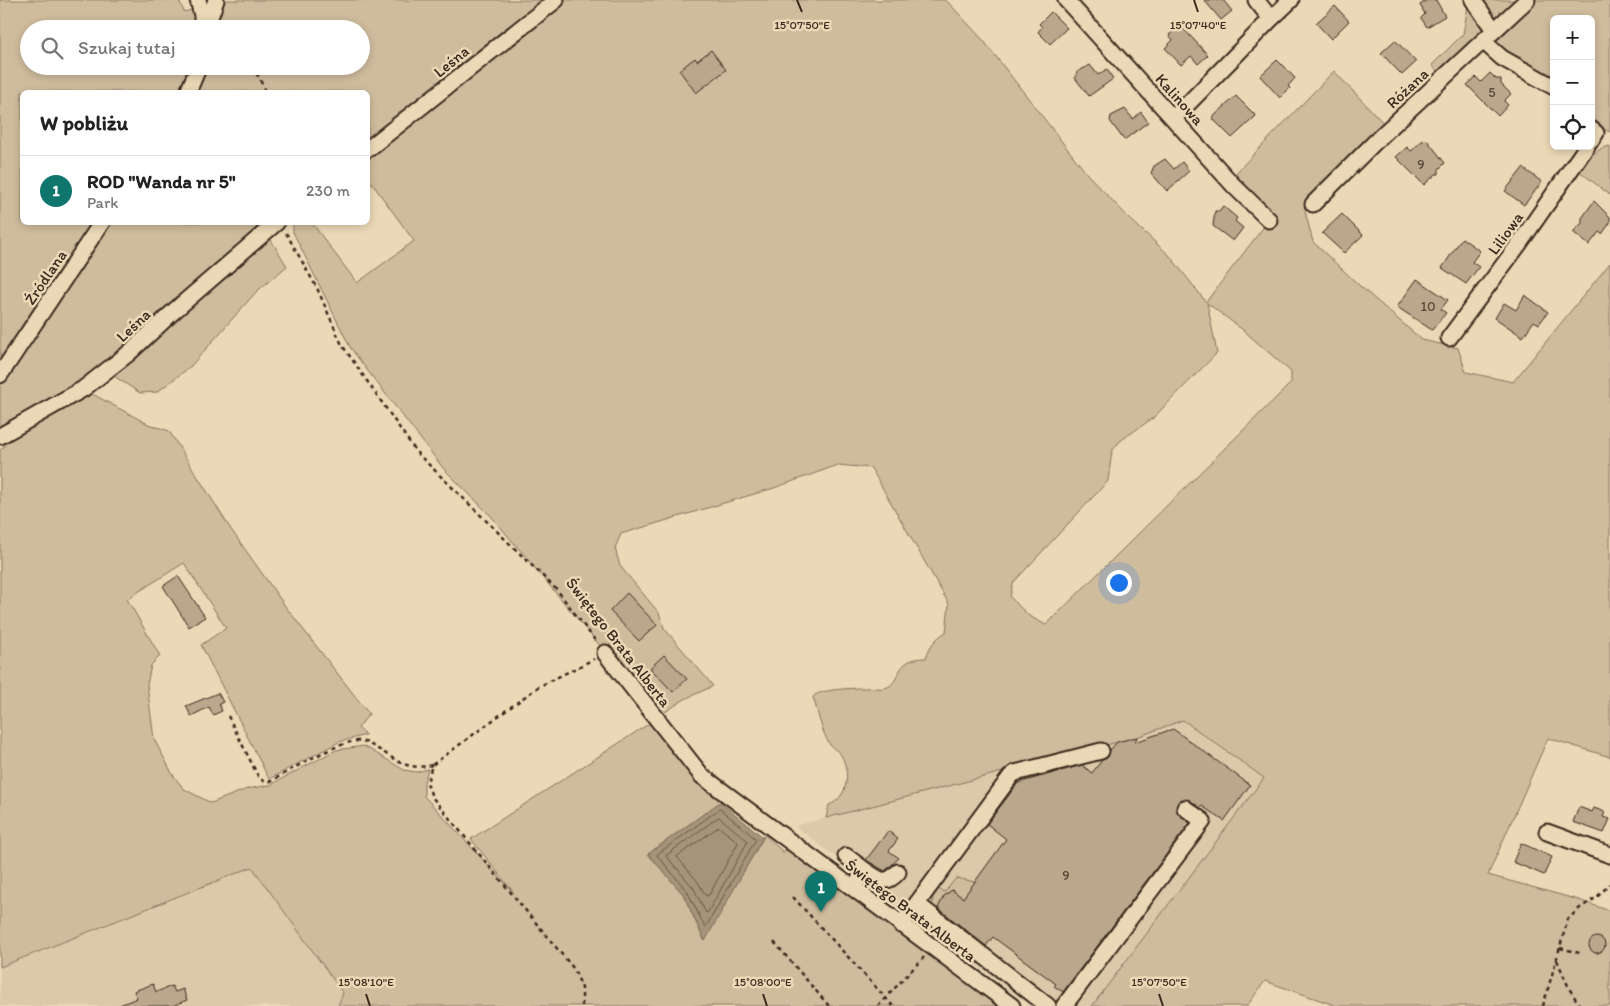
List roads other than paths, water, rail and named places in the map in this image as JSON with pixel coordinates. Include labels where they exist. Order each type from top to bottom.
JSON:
[{"type":"street","points":[[198,0],[202,20]]},
{"type":"street","points":[[209,20],[216,0]]},
{"type":"street","name":"Leśna","points":[[370,147],[556,0]]},
{"type":"street","name":"Kalinowa","points":[[1066,0],[1234,186],[1269,220]]},
{"type":"street","points":[[1256,0],[1271,18]]},
{"type":"street","points":[[1174,118],[1271,18],[1291,0]]},
{"type":"street","points":[[1473,0],[1494,30]]},
{"type":"street","name":"Różana","points":[[1313,204],[1381,136],[1526,0]]},
{"type":"street","points":[[1483,41],[1502,58],[1550,85]]},
{"type":"street","points":[[189,90],[195,75]]},
{"type":"street","name":"Liliowa","points":[[1450,338],[1530,229],[1584,150]]},
{"type":"street","name":"Źródlana","points":[[0,376],[100,225]]},
{"type":"street","name":"Leśna","points":[[0,436],[83,389],[129,353],[174,311],[281,226]]},
{"type":"street","name":"Świętego Brata Alberta","points":[[605,653],[702,776],[1012,1006]]},
{"type":"street","points":[[901,925],[1011,776],[1015,773],[1101,751]]},
{"type":"street","points":[[1064,1006],[1203,821],[1185,808]]},
{"type":"street","points":[[1547,832],[1610,855]]},
{"type":"street","points":[[846,856],[883,881],[891,878],[898,872]]},
{"type":"street","points":[[853,888],[866,871]]},
{"type":"street","points":[[917,904],[1048,1006]]},
{"type":"water","points":[[720,802],[763,837],[705,941],[683,894],[648,854]]},
{"type":"place","name":"ROD \"Wanda nr 5\"","points":[[821,912]]}]
